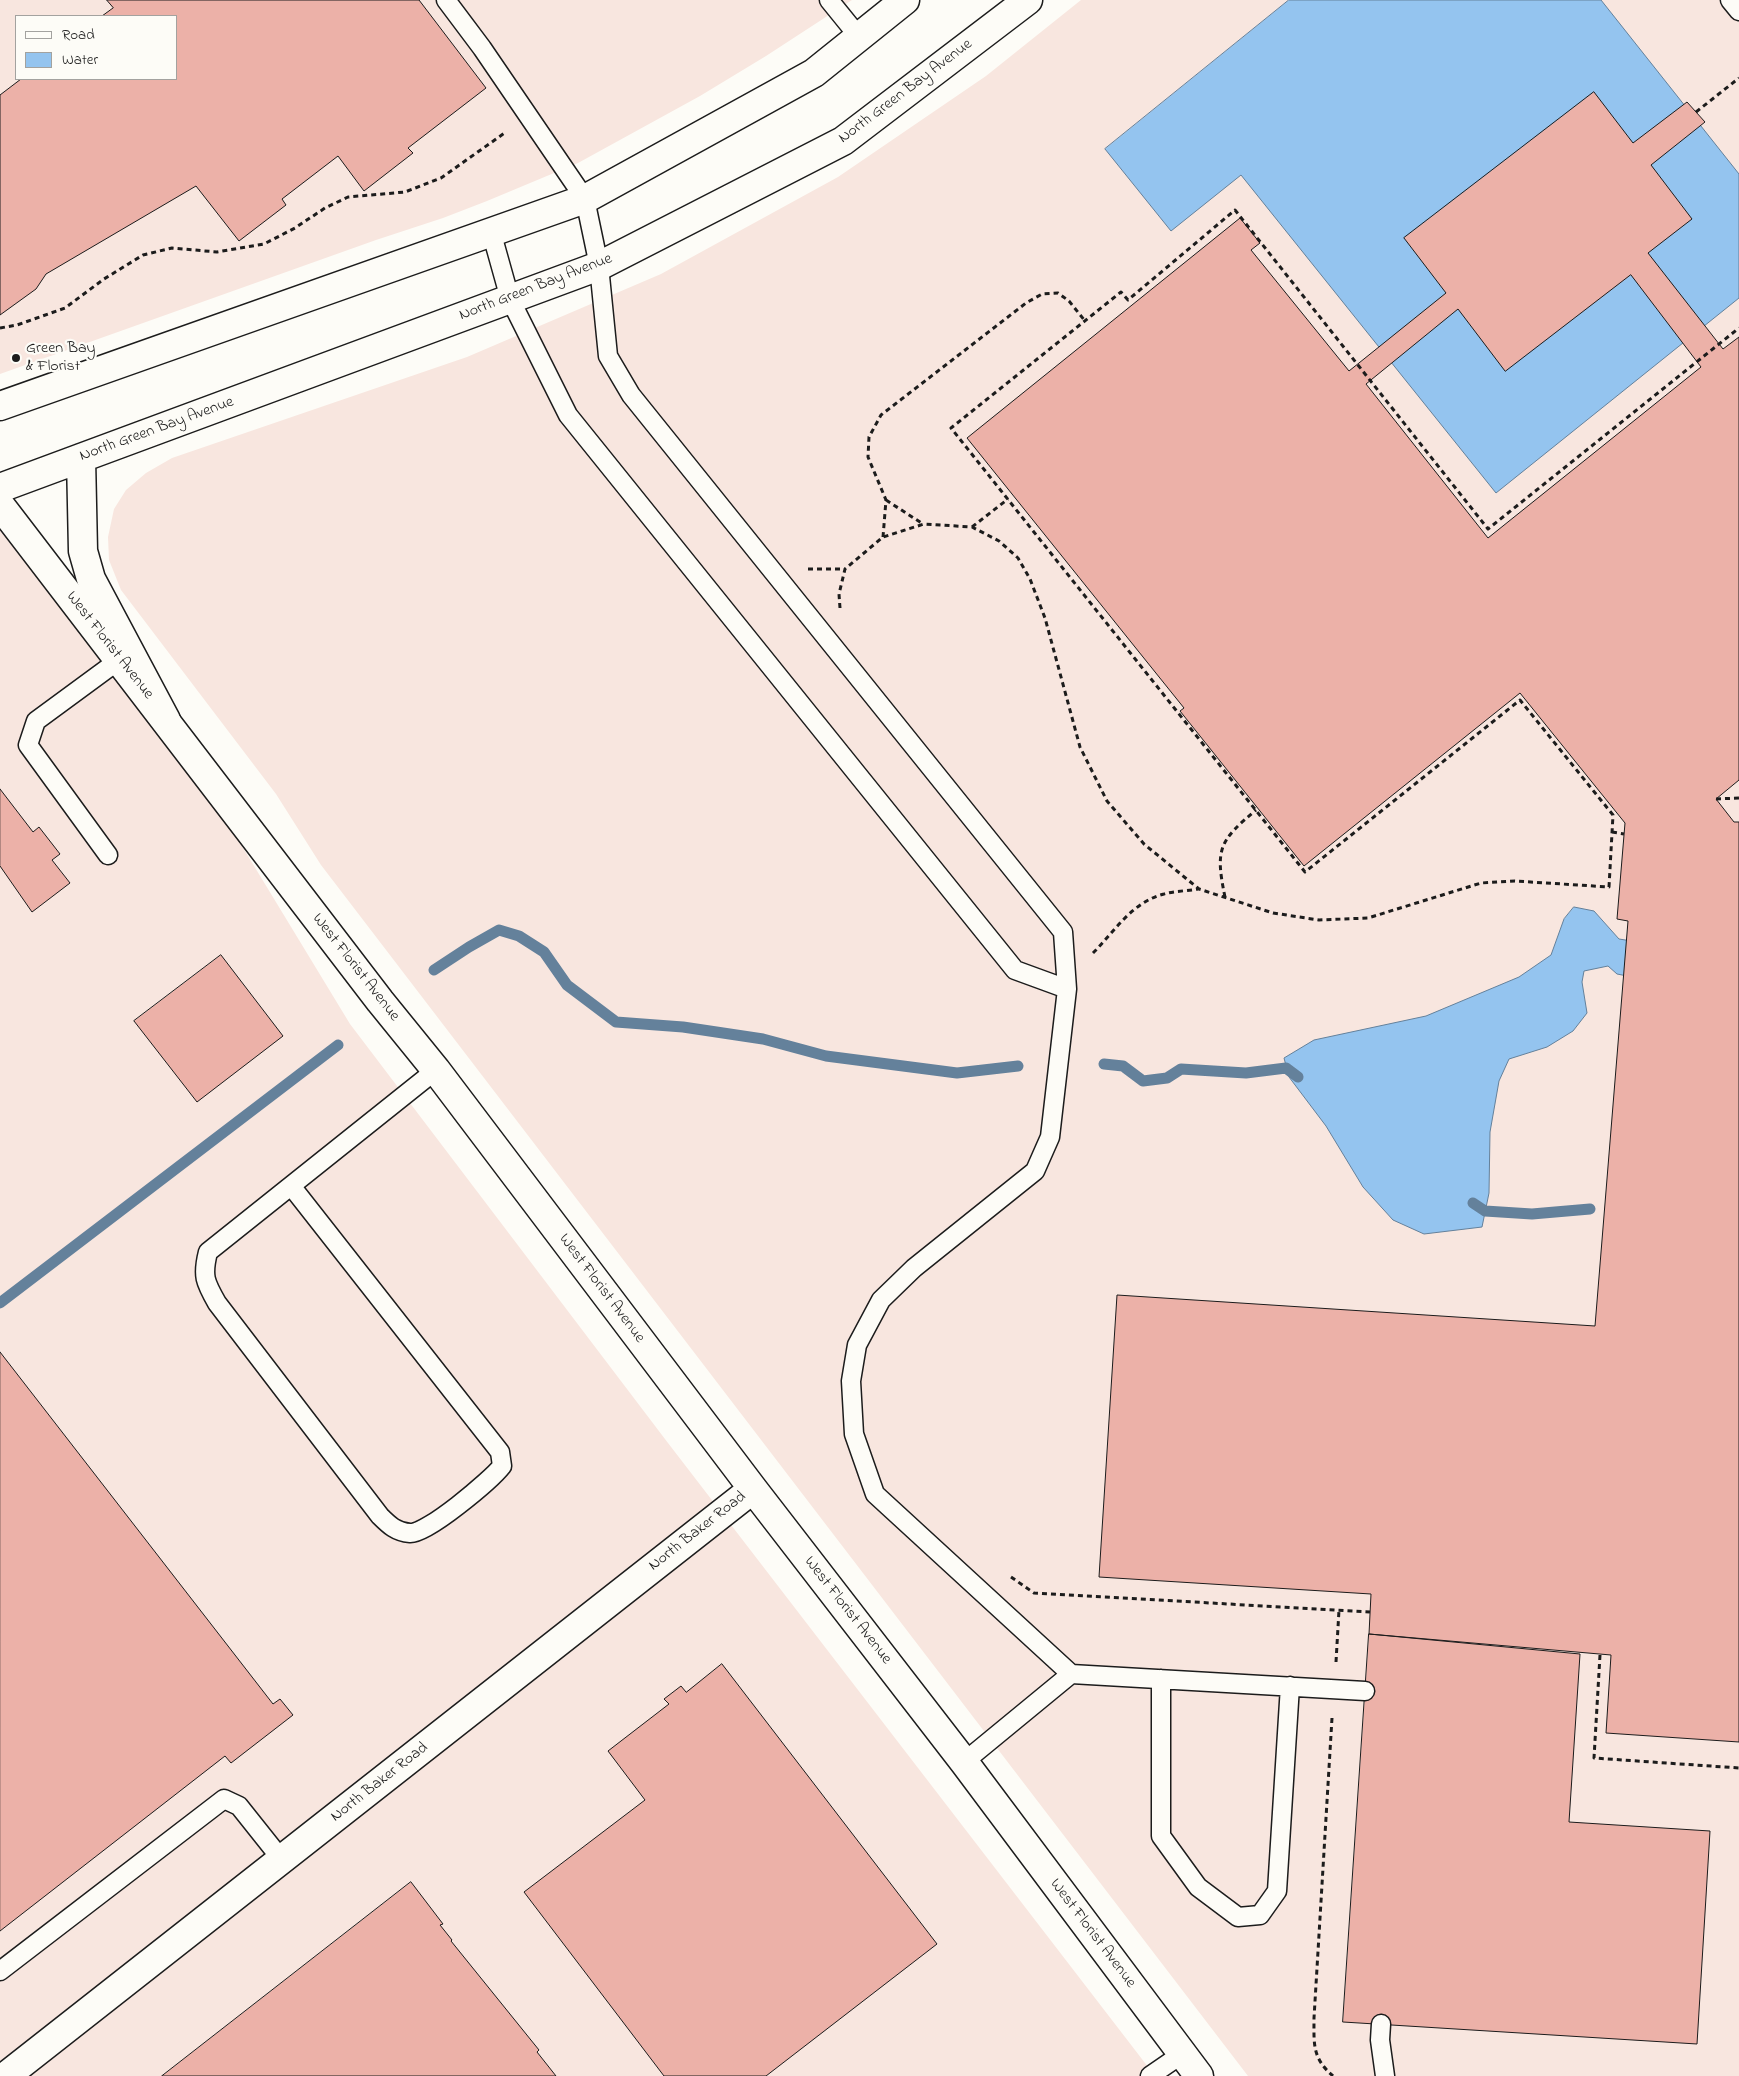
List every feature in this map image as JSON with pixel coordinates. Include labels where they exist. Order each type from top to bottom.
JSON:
[{"type":"street","points":[[0,406],[585,199],[814,73],[905,0]]},
{"type":"street","name":"North Green Bay Avenue","points":[[0,488],[600,266],[843,141],[1028,0]]},
{"type":"street","points":[[81,458],[83,551],[91,579],[166,720]]},
{"type":"street","name":"West Florist Avenue","points":[[0,505],[380,1001],[436,1070],[753,1489],[964,1762],[1199,2076]]},
{"type":"street","name":"North Baker Road","points":[[6,2076],[753,1489]]},
{"type":"lane","points":[[446,0],[482,48],[585,199],[600,266],[608,356],[631,395],[1063,932],[1067,989],[1050,1138],[1035,1170],[914,1268],[880,1300],[857,1345],[851,1381],[854,1434],[875,1494],[1072,1674],[1365,1691]]},
{"type":"lane","points":[[829,0],[858,37]]},
{"type":"lane","points":[[1730,0],[1739,11]]},
{"type":"lane","points":[[491,231],[510,299],[568,416],[1015,970],[1067,989]]},
{"type":"lane","points":[[108,856],[28,745],[36,721],[119,660]]},
{"type":"lane","points":[[292,1187],[500,1452],[502,1466],[494,1477],[429,1527],[411,1534],[394,1529],[380,1516],[217,1303],[205,1282],[204,1269],[208,1252],[292,1187],[436,1070]]},
{"type":"lane","points":[[964,1762],[1072,1674]]},
{"type":"lane","points":[[1161,1679],[1160,1836],[1198,1887],[1238,1917],[1260,1915],[1277,1891],[1290,1686]]},
{"type":"lane","points":[[0,1971],[224,1799],[239,1806],[282,1860]]},
{"type":"lane","points":[[1381,2024],[1380,2040],[1385,2076]]},
{"type":"lane","points":[[1150,2076],[1182,2054]]},
{"type":"path","points":[[1696,112],[1739,78]]},
{"type":"path","points":[[0,328],[17,325],[65,308],[104,279],[143,255],[172,248],[217,252],[264,244],[295,228],[324,208],[348,197],[405,192],[441,178],[499,136],[531,120]]},
{"type":"path","points":[[804,568],[823,570],[845,569],[883,538],[924,524],[972,527],[999,541],[1018,558],[1030,579],[1045,618],[1080,747],[1107,801],[1144,844],[1199,889],[1273,913],[1319,920],[1368,918],[1481,883],[1515,881],[1609,887],[1613,815],[1520,700],[1305,872],[951,428],[1121,292],[1128,300],[1236,210],[1488,529],[1739,328]]},
{"type":"path","points":[[883,538],[886,500],[868,457],[869,437],[881,415],[1026,303],[1042,294],[1058,293],[1069,301],[1085,321]]},
{"type":"path","points":[[972,527],[1008,499]]},
{"type":"path","points":[[886,500],[924,524]]},
{"type":"path","points":[[840,610],[839,594],[845,569]]},
{"type":"path","points":[[1716,798],[1739,798]]},
{"type":"path","points":[[1225,898],[1220,874],[1221,850],[1230,832],[1256,810]]},
{"type":"path","points":[[1612,832],[1624,834]]},
{"type":"path","points":[[1090,946],[1090,957],[1119,923],[1143,903],[1163,894],[1199,889]]},
{"type":"path","points":[[1008,1576],[1034,1593],[1370,1612]]},
{"type":"path","points":[[1333,2076],[1322,2066],[1314,2045],[1314,2018],[1339,1610]]},
{"type":"path","points":[[1600,1654],[1594,1758],[1739,1768]]},
{"type":"shaded area","points":[[0,0],[852,0],[700,96],[578,163],[443,218],[376,240],[0,374]]},
{"type":"shaded area","points":[[1081,0],[1739,0],[1739,2076],[1248,2076],[321,865],[276,794],[121,590],[109,560],[108,537],[114,509],[126,490],[146,473],[172,458],[467,357],[661,274],[838,177],[986,76]]},
{"type":"shaded area","points":[[0,505],[166,721],[350,1024],[668,1443],[1155,2076],[0,2076]]},
{"type":"water","points":[[1289,0],[1601,0],[1739,174],[1739,298],[1496,493],[1241,175],[1171,231],[1105,149]]},
{"type":"water","points":[[1574,907],[1594,911],[1619,939],[1739,958],[1739,998],[1617,974],[1608,966],[1584,971],[1582,982],[1587,1013],[1573,1031],[1547,1047],[1509,1059],[1499,1081],[1490,1132],[1489,1193],[1482,1227],[1424,1234],[1393,1220],[1363,1187],[1326,1126],[1289,1077],[1284,1058],[1314,1040],[1426,1016],[1519,977],[1551,955],[1564,919]]},
{"type":"building","points":[[107,0],[419,0],[486,88],[408,148],[413,153],[364,191],[338,156],[282,199],[286,205],[239,241],[196,186],[46,274],[36,289],[0,315],[0,95],[20,80],[178,80],[178,15],[103,15],[113,8]]},
{"type":"building","points":[[1594,92],[1633,143],[1687,102],[1705,122],[1651,165],[1692,219],[1648,253],[1723,349],[1739,337],[1739,780],[1716,799],[1734,822],[1739,822],[1739,1742],[1606,1733],[1611,1655],[1369,1634],[1371,1594],[1099,1577],[1117,1295],[1595,1326],[1628,921],[1617,919],[1625,823],[1520,693],[1304,866],[1180,711],[1184,708],[967,438],[1240,218],[1260,243],[1251,250],[1349,371],[1446,293],[1404,238]],"holes":[[[1631,275],[1701,367],[1488,538],[1366,384],[1458,309],[1505,371]]]},
{"type":"building","points":[[0,789],[33,832],[39,827],[60,854],[52,860],[70,883],[32,912],[0,866]]},
{"type":"building","points":[[221,955],[283,1036],[197,1102],[134,1021]]},
{"type":"building","points":[[0,1352],[273,1704],[280,1699],[293,1715],[231,1763],[225,1756],[0,1931]]},
{"type":"building","points":[[1369,1634],[1580,1654],[1569,1822],[1710,1831],[1697,2044],[1343,2022]]},
{"type":"building","points":[[722,1664],[937,1944],[766,2076],[664,2076],[524,1892],[645,1800],[608,1751],[669,1704],[664,1699],[681,1686],[686,1692]]},
{"type":"building","points":[[411,1882],[443,1924],[440,1925],[451,1941],[539,2050],[537,2052],[556,2076],[162,2076]]},
{"type":"waterway","points":[[434,970],[499,930],[519,936],[544,952],[567,985],[616,1022],[683,1027],[763,1039],[826,1056],[957,1073],[1018,1066]]},
{"type":"waterway","points":[[0,1303],[338,1045]]},
{"type":"waterway","points":[[1104,1064],[1123,1066],[1143,1081],[1167,1078],[1181,1069],[1246,1073],[1286,1068],[1298,1077]]},
{"type":"waterway","points":[[1473,1203],[1485,1211],[1532,1214],[1590,1209]]},
{"type":"place","name":"Green Bay & Florist","points":[[16,358]]}]
